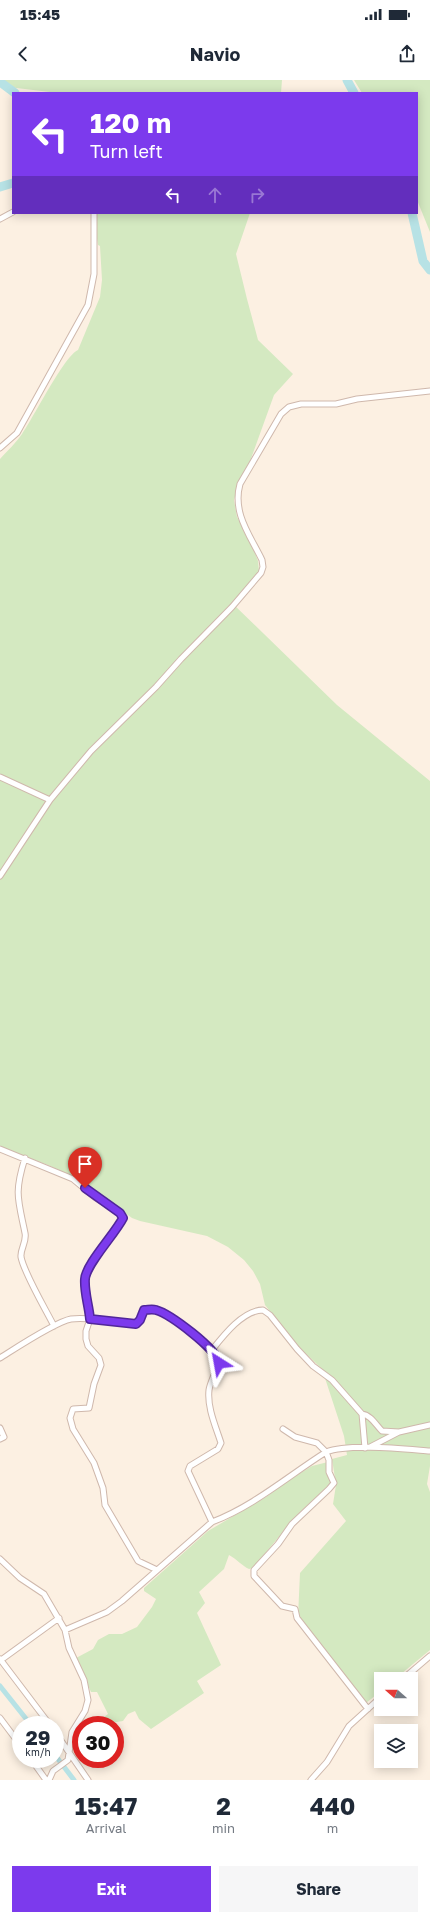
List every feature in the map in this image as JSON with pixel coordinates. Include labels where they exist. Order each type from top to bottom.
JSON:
[{"type":"street","points":[[0,219],[12,213]]},
{"type":"street","points":[[0,448],[17,432],[88,305],[94,274],[94,214]]},
{"type":"street","points":[[0,876],[50,800],[91,751],[156,687],[232,607],[261,573],[263,567],[262,560],[240,516],[237,494],[240,484],[281,414],[289,407],[301,404],[336,404],[357,399],[430,391]]},
{"type":"street","points":[[0,777],[50,800]]},
{"type":"street","points":[[0,1149],[73,1179],[96,1198],[120,1213],[123,1218],[84,1277],[90,1319],[86,1331],[86,1339],[88,1346],[99,1358],[101,1365],[94,1384],[89,1408],[73,1409],[71,1424],[94,1463],[103,1488],[105,1505],[131,1551],[138,1561],[157,1570]]},
{"type":"street","points":[[25,1158],[17,1189],[20,1213],[26,1235],[21,1254],[26,1270],[54,1326]]},
{"type":"street","points":[[0,1358],[54,1326],[71,1319],[90,1319],[136,1324],[140,1320],[144,1310],[154,1310],[165,1314],[196,1336],[212,1350],[218,1358],[219,1363],[210,1381],[209,1402],[221,1443],[218,1449],[190,1466],[188,1471],[212,1522]]},
{"type":"street","points":[[212,1350],[237,1322],[251,1313],[263,1310],[270,1315],[297,1349],[313,1366],[332,1380],[362,1414],[367,1448]]},
{"type":"street","points":[[362,1414],[366,1414],[382,1431],[399,1432]]},
{"type":"street","points":[[367,1448],[399,1432],[430,1425]]},
{"type":"street","points":[[0,1428],[4,1437],[0,1439]]},
{"type":"street","points":[[283,1429],[295,1437],[317,1443],[326,1452],[329,1460],[329,1472],[334,1483],[292,1524],[278,1544],[254,1570],[254,1576],[282,1606],[295,1609],[297,1618],[368,1709]]},
{"type":"street","points":[[65,1630],[107,1612],[212,1522],[231,1515],[251,1504],[326,1452],[332,1450],[367,1448],[430,1451]]},
{"type":"street","points":[[0,1559],[20,1578],[44,1594],[65,1630],[69,1648],[87,1691],[88,1700],[85,1710],[72,1732],[68,1750],[68,1760],[53,1771],[47,1780],[38,1768]]},
{"type":"street","points":[[43,1716],[0,1659],[59,1618]]},
{"type":"street","points":[[411,1672],[430,1656]]},
{"type":"street","points":[[311,1780],[327,1762],[349,1726],[374,1704]]},
{"type":"street","points":[[0,1718],[12,1734]]},
{"type":"street","points":[[64,1744],[88,1780]]},
{"type":"green space","points":[[0,80],[282,80],[281,92],[50,92],[0,86]]},
{"type":"green space","points":[[354,80],[430,80],[430,232],[418,202],[418,92],[361,92]]},
{"type":"green space","points":[[93,214],[250,214],[236,254],[258,340],[293,374],[274,395],[249,464],[239,481],[234,500],[237,517],[251,542],[258,561],[259,571],[232,603],[337,705],[430,781],[430,1466],[427,1484],[430,1492],[430,1650],[403,1672],[374,1672],[374,1697],[366,1703],[298,1617],[300,1573],[346,1521],[333,1504],[336,1485],[332,1459],[347,1455],[344,1436],[322,1369],[297,1345],[265,1305],[260,1284],[253,1271],[244,1260],[228,1247],[207,1236],[132,1218],[77,1178],[48,1165],[0,1147],[0,459],[20,437],[65,363],[78,350],[100,297],[102,280],[100,246],[98,245]]},
{"type":"green space","points":[[328,1462],[331,1482],[329,1485],[298,1514],[253,1568],[246,1568],[235,1558],[229,1555],[224,1569],[199,1592],[205,1603],[197,1613],[221,1665],[197,1681],[204,1693],[151,1729],[139,1719],[135,1711],[128,1714],[124,1720],[124,1716],[105,1716],[108,1714],[97,1692],[91,1692],[76,1658],[93,1649],[98,1640],[109,1634],[122,1634],[137,1627],[156,1599],[144,1591],[144,1588],[208,1531],[266,1497],[289,1480],[312,1466]]},
{"type":"waterway","points":[[347,80],[353,92]]},
{"type":"waterway","points":[[0,82],[14,92]]},
{"type":"waterway","points":[[0,187],[12,183]]},
{"type":"waterway","points":[[412,214],[423,261],[430,270]]},
{"type":"waterway","points":[[0,1686],[24,1716]]},
{"type":"waterway","points":[[64,1767],[74,1780]]},
{"type":"route","points":[[85,1188],[96,1198],[120,1213],[123,1218],[84,1277],[90,1319],[124,1324],[136,1324],[140,1320],[144,1310],[159,1311],[196,1336],[212,1350],[218,1358],[219,1363]]}]
